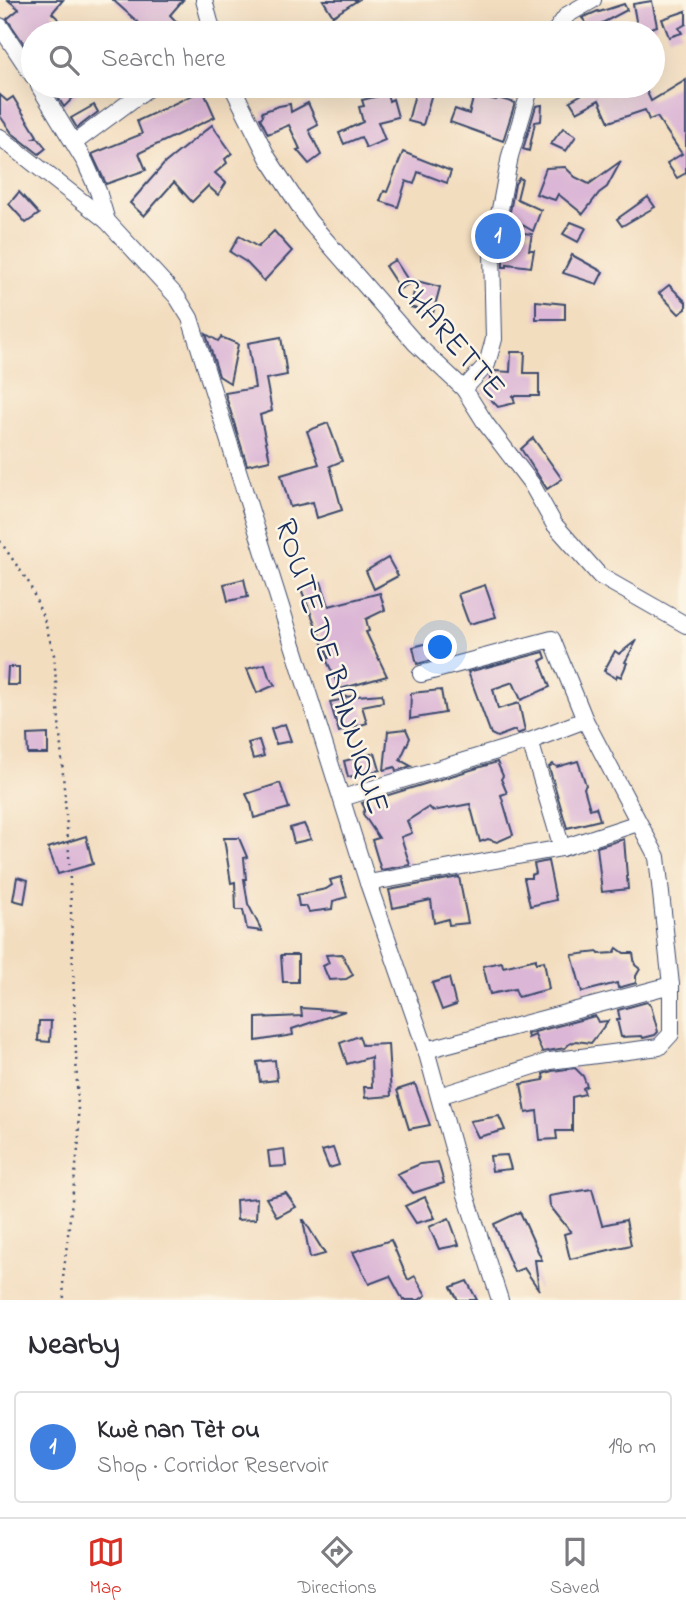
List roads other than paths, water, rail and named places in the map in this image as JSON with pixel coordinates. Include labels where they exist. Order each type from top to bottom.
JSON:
[{"type":"street","points":[[204,0],[210,21]]},
{"type":"street","points":[[563,21],[567,15],[593,0]]},
{"type":"street","points":[[0,26],[21,58]]},
{"type":"street","name":"ROUTE DE BANNIQUE","points":[[46,98],[85,162],[107,221],[177,297],[190,318],[368,883],[426,1050],[466,1195],[500,1300]]},
{"type":"street","points":[[74,143],[134,98]]},
{"type":"street","name":"CHARETTE","points":[[238,98],[268,158],[309,221],[416,344],[464,388],[486,424],[531,484],[554,524],[600,576],[686,625]]},
{"type":"street","points":[[464,388],[487,364],[494,339],[492,252],[510,156],[527,98]]},
{"type":"street","points":[[0,137],[107,221]]},
{"type":"street","points":[[421,674],[552,639],[585,720],[657,857],[671,985],[671,1034],[659,1047],[550,1061],[439,1096]]},
{"type":"street","points":[[342,798],[530,741],[585,720]]},
{"type":"street","points":[[530,741],[562,848]]},
{"type":"street","points":[[368,883],[562,848],[638,823]]},
{"type":"street","points":[[426,1050],[671,985]]},
{"type":"place","name":"Kwè nan Tèt ou","points":[[498,236]]}]
